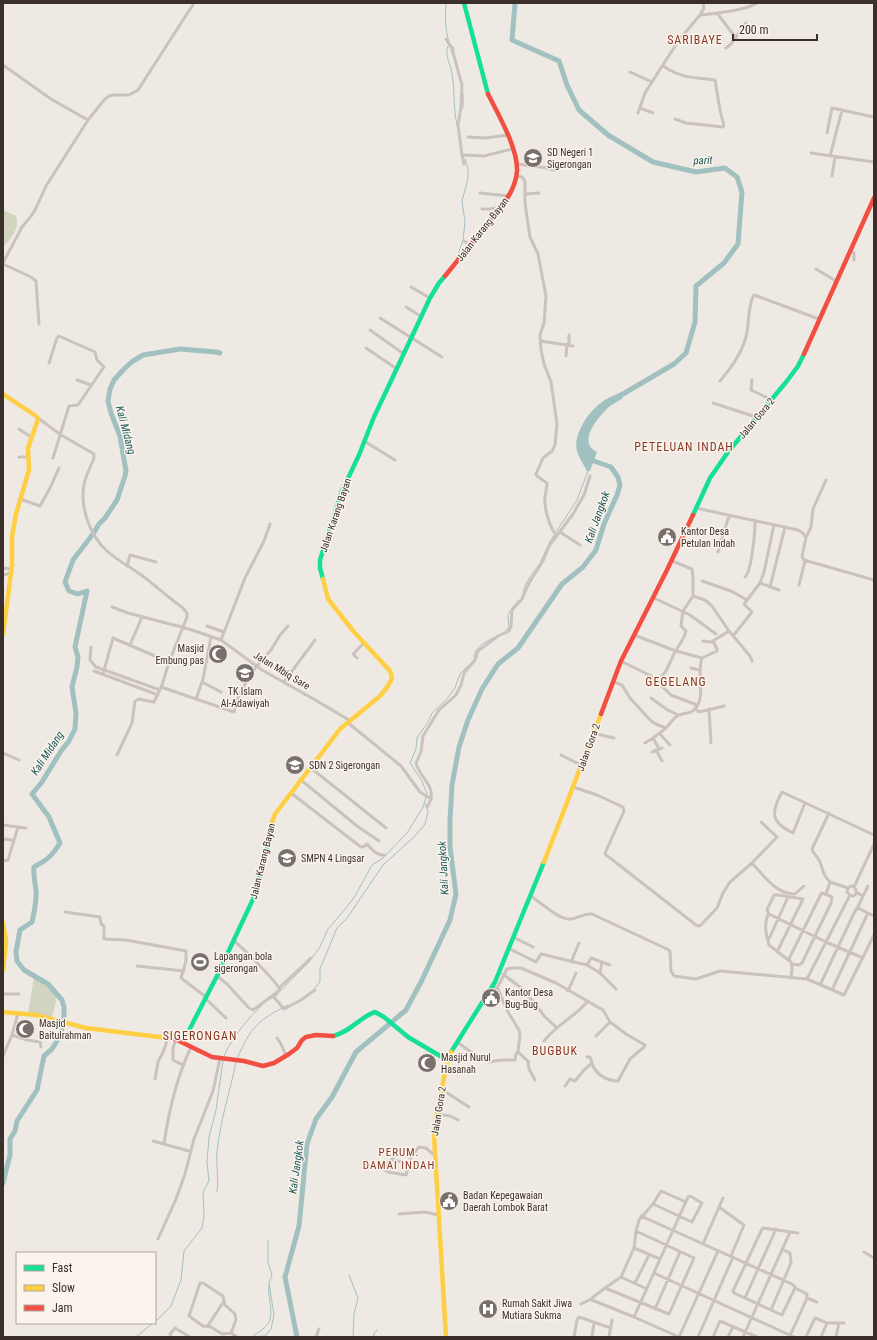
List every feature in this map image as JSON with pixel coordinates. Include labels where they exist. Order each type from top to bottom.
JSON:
[{"type":"street","points":[[39,324],[36,281],[31,277],[3,264],[22,227],[34,212],[46,186],[88,120],[109,96],[129,95],[136,93],[194,3]]},
{"type":"street","name":"Jalan Karang Bayan","points":[[183,1042],[217,976],[256,892],[273,818],[331,740],[348,721],[380,696],[390,684],[392,678],[390,671],[364,643],[328,599],[320,562],[339,497],[374,417],[430,298],[439,283],[472,245],[509,196],[516,176],[517,164],[508,135],[488,95],[474,47],[464,3]]},
{"type":"street","points":[[638,113],[645,93],[679,40],[700,15],[704,8],[703,3]]},
{"type":"street","points":[[700,15],[717,13],[757,3]]},
{"type":"street","points":[[717,13],[736,38]]},
{"type":"street","points":[[726,48],[736,38],[746,23]]},
{"type":"street","points":[[446,39],[452,49],[462,85],[458,125],[464,164]]},
{"type":"street","points":[[3,64],[51,99],[88,120]]},
{"type":"street","points":[[663,66],[683,76],[697,79],[715,80],[720,110],[725,125],[723,127],[701,125],[686,123],[675,119]]},
{"type":"street","points":[[630,72],[652,82]]},
{"type":"street","points":[[640,108],[653,113]]},
{"type":"street","points":[[827,133],[831,109],[874,117]]},
{"type":"street","points":[[830,156],[842,110]]},
{"type":"street","points":[[468,137],[486,138],[508,135]]},
{"type":"street","points":[[462,155],[484,156],[512,149]]},
{"type":"street","points":[[811,153],[874,162]]},
{"type":"street","points":[[832,176],[835,157]]},
{"type":"street","points":[[517,164],[557,170]]},
{"type":"street","points":[[516,176],[521,176],[524,180],[525,207],[530,237],[538,254],[546,296],[544,323],[540,335],[542,358],[549,375],[554,396],[558,428],[554,447],[543,458],[536,476],[547,483],[545,502],[550,525],[557,536]]},
{"type":"street","points":[[480,193],[509,196]]},
{"type":"street","points":[[525,194],[539,193]]},
{"type":"street","name":"Jalan Gora 2","points":[[446,1337],[434,1155],[434,1129],[447,1060],[492,986],[502,974],[510,949],[574,787],[613,679],[672,561],[710,478],[725,455],[772,400],[798,366],[874,198]]},
{"type":"street","points":[[482,209],[501,207]]},
{"type":"street","points":[[464,242],[472,245]]},
{"type":"street","points":[[850,250],[854,253],[854,260]]},
{"type":"street","points":[[816,270],[836,281]]},
{"type":"street","points":[[412,287],[430,298]]},
{"type":"street","points":[[720,381],[733,364],[746,338],[754,295],[819,319]]},
{"type":"street","points":[[406,307],[422,317]]},
{"type":"street","points":[[380,318],[442,357]]},
{"type":"street","points":[[370,330],[404,354]]},
{"type":"street","points":[[566,356],[569,335]]},
{"type":"street","points":[[49,363],[59,336],[96,352],[98,360],[104,367],[78,405],[69,406],[52,458]]},
{"type":"street","points":[[541,341],[568,344],[573,346]]},
{"type":"street","points":[[366,348],[396,369]]},
{"type":"street","points":[[77,380],[91,385]]},
{"type":"street","points":[[752,380],[751,390],[772,400]]},
{"type":"street","points":[[3,394],[60,434],[94,454],[94,458],[84,482],[87,522],[92,531],[106,550],[149,581],[186,611],[188,616],[169,662],[158,695],[154,702],[139,699],[135,701],[132,723],[117,754]]},
{"type":"street","points":[[713,403],[756,417]]},
{"type":"street","points":[[3,634],[11,571],[12,536],[20,499],[29,470],[28,446],[38,418]]},
{"type":"street","points":[[19,429],[31,437]]},
{"type":"street","points":[[364,441],[395,460]]},
{"type":"street","points":[[19,457],[29,457]]},
{"type":"street","points":[[20,499],[40,506],[59,468]]},
{"type":"street","points":[[427,807],[431,799],[428,784],[416,763],[421,752],[423,738],[439,710],[458,692],[464,673],[475,660],[478,651],[509,631],[511,626],[512,610],[521,601],[529,583],[543,560],[548,546],[570,519],[584,495],[590,476]]},
{"type":"street","points":[[826,480],[813,509],[811,527],[806,537],[807,541],[802,556],[803,559],[805,561],[874,580]]},
{"type":"street","points":[[696,508],[798,530],[806,537]]},
{"type":"street","points":[[718,552],[730,515]]},
{"type":"street","points":[[745,577],[747,576],[750,567],[755,520]]},
{"type":"street","points":[[221,640],[245,578],[264,541],[270,524]]},
{"type":"street","points":[[733,636],[752,612],[744,605],[760,583],[764,572],[774,525]]},
{"type":"street","points":[[770,587],[785,528]]},
{"type":"street","points":[[560,532],[580,545]]},
{"type":"street","points":[[127,566],[130,555],[156,562]]},
{"type":"street","points":[[657,682],[666,671],[685,634],[686,631],[681,626],[683,611],[694,596],[692,569],[672,561]]},
{"type":"street","points":[[799,584],[805,561]]},
{"type":"street","points":[[3,568],[11,571]]},
{"type":"street","points":[[3,575],[11,571]]},
{"type":"street","points":[[702,581],[731,591],[747,600]]},
{"type":"street","points":[[760,583],[779,590]]},
{"type":"street","points":[[694,596],[710,603],[729,631],[750,656],[752,661]]},
{"type":"street","points":[[654,598],[683,611],[716,634]]},
{"type":"street","name":"Jalan Mbiq Sare","points":[[112,607],[142,617],[183,627],[221,640],[258,666],[348,721],[401,766],[420,792],[431,799]]},
{"type":"street","points":[[130,645],[142,617]]},
{"type":"street","points":[[207,626],[224,632]]},
{"type":"street","points":[[91,647],[90,658],[96,667],[234,712],[245,684],[288,626]]},
{"type":"street","points":[[703,641],[713,641],[729,631]]},
{"type":"street","points":[[634,635],[676,651],[702,658],[717,650],[713,641]]},
{"type":"street","points":[[196,699],[202,682],[211,637]]},
{"type":"street","points":[[103,674],[113,638],[169,662]]},
{"type":"street","points":[[284,682],[315,640]]},
{"type":"street","points":[[356,658],[353,654],[364,643]]},
{"type":"street","points":[[645,743],[660,734],[678,715],[690,712],[696,707],[700,696],[699,670],[702,658]]},
{"type":"street","points":[[621,661],[649,675],[671,695],[696,707],[699,712],[724,706]]},
{"type":"street","points":[[691,668],[699,670]]},
{"type":"street","points":[[94,671],[158,695]]},
{"type":"street","points":[[613,679],[614,682],[622,685],[630,698],[653,723],[666,728]]},
{"type":"street","points":[[202,682],[221,692]]},
{"type":"street","points":[[651,698],[666,709],[678,715]]},
{"type":"street","points":[[709,709],[711,743]]},
{"type":"street","points":[[593,733],[614,738]]},
{"type":"street","points":[[660,734],[670,745]]},
{"type":"street","points":[[653,738],[659,749],[662,761]]},
{"type":"street","points":[[652,752],[659,749]]},
{"type":"street","points":[[3,753],[19,760]]},
{"type":"street","points":[[561,756],[581,765]]},
{"type":"street","points":[[311,768],[386,828]]},
{"type":"street","points":[[301,780],[351,822],[379,841]]},
{"type":"street","points":[[574,787],[597,795],[623,808],[624,811],[605,854],[698,926],[703,925],[717,908],[722,893],[730,882],[752,863],[777,837],[761,822]]},
{"type":"street","points":[[805,803],[792,833],[782,828],[776,819],[774,811],[782,792],[874,835]]},
{"type":"street","points":[[291,793],[360,846],[362,847],[367,844],[381,856],[384,855]]},
{"type":"street","points":[[829,813],[812,848],[813,852],[819,860],[822,873],[825,878],[830,882],[848,888],[851,886],[854,887]]},
{"type":"street","points":[[3,825],[26,828]]},
{"type":"street","points":[[3,861],[8,860],[18,827]]},
{"type":"street","points":[[3,840],[7,839],[14,841]]},
{"type":"street","points":[[863,896],[856,892],[854,887],[874,844]]},
{"type":"street","points":[[752,863],[776,888],[781,891],[789,894],[795,894],[804,886]]},
{"type":"street","points":[[826,894],[830,882]]},
{"type":"street","points":[[820,985],[868,886]]},
{"type":"street","points":[[848,888],[847,892],[850,895]]},
{"type":"street","points":[[789,959],[819,895],[822,892],[833,898],[802,963],[799,965],[792,964]]},
{"type":"street","points":[[807,980],[850,895],[854,895],[856,892]]},
{"type":"street","points":[[777,952],[790,924],[803,899],[774,895],[767,909],[769,914],[778,918],[790,924],[803,931],[826,942],[863,958]]},
{"type":"street","points":[[531,896],[565,919],[572,919],[585,914],[592,914],[670,950],[671,971],[674,976],[696,979],[716,971],[791,978],[807,980],[842,995],[845,994],[874,935]]},
{"type":"street","points":[[768,941],[788,897]]},
{"type":"street","points":[[857,909],[874,916]]},
{"type":"street","points":[[65,912],[101,918],[101,924],[104,926],[104,939],[126,940],[186,951],[184,970],[181,976],[182,979],[206,998],[226,1018]]},
{"type":"street","points":[[832,990],[868,913]]},
{"type":"street","points":[[769,914],[766,919],[766,923],[769,945],[789,959],[792,964],[791,978]]},
{"type":"street","points":[[3,923],[6,934],[6,950],[3,970]]},
{"type":"street","points":[[515,938],[533,948]]},
{"type":"street","points":[[234,941],[279,988]]},
{"type":"street","points":[[571,962],[579,943]]},
{"type":"street","points":[[510,949],[536,962],[541,954],[587,966],[600,973],[616,989]]},
{"type":"street","points":[[217,976],[227,984],[251,1010],[254,1010],[274,997],[279,991],[279,988],[311,958]]},
{"type":"street","points":[[587,966],[591,958],[610,965]]},
{"type":"street","points":[[600,973],[602,962]]},
{"type":"street","points":[[137,966],[184,970]]},
{"type":"street","points":[[497,988],[502,974],[509,968],[521,968],[556,983],[603,1010],[610,1022],[645,1046],[630,1059],[618,1081],[600,1074],[594,1069],[590,1057],[587,1057]]},
{"type":"street","points":[[568,991],[576,973]]},
{"type":"street","points":[[502,974],[524,990],[556,1027]]},
{"type":"street","points":[[457,1042],[489,1062],[515,1060],[518,1052],[520,1035],[519,1030],[508,1012],[497,988],[492,986]]},
{"type":"street","points":[[274,997],[283,1008],[301,1000],[315,990]]},
{"type":"street","points":[[3,994],[19,994]]},
{"type":"street","points":[[544,1040],[556,1027],[587,1002]]},
{"type":"street","points":[[3,1056],[12,1034],[18,1013]]},
{"type":"street","points":[[3,1014],[18,1013],[61,1021],[86,1028],[168,1037],[183,1042],[212,1057],[265,1066],[274,1063],[296,1049],[306,1037],[313,1035],[332,1037],[338,1035],[371,1013],[377,1013],[408,1037],[447,1060]]},
{"type":"street","points":[[596,1036],[610,1022]]},
{"type":"street","points":[[12,1034],[27,1040],[40,1042],[41,1046]]},
{"type":"street","points":[[155,1079],[158,1062],[168,1037]]},
{"type":"street","points":[[277,1038],[286,1056]]},
{"type":"street","points":[[176,1039],[173,1060],[183,1065]]},
{"type":"street","points":[[164,1144],[170,1108],[183,1065],[191,1047]]},
{"type":"street","points":[[518,1052],[529,1062],[529,1068],[535,1080]]},
{"type":"street","points":[[158,1239],[176,1199],[185,1174],[197,1128],[204,1115],[222,1059]]},
{"type":"street","points":[[565,1086],[570,1079],[575,1081],[592,1063]]},
{"type":"street","points":[[441,1089],[469,1107]]},
{"type":"street","points":[[437,1114],[450,1116],[458,1120]]},
{"type":"street","points":[[153,1141],[190,1151]]},
{"type":"street","points":[[411,1157],[400,1150],[384,1168],[384,1170],[406,1174],[411,1157],[420,1146],[426,1148],[434,1155]]},
{"type":"street","points":[[391,1160],[409,1164]]},
{"type":"street","points":[[581,1304],[591,1299],[621,1277],[634,1248],[637,1224],[641,1216],[653,1204],[661,1191],[686,1202]]},
{"type":"street","points":[[634,1317],[640,1302],[654,1273],[666,1245],[679,1216],[686,1202],[688,1197],[690,1196],[702,1204],[693,1222],[679,1216],[653,1204]]},
{"type":"street","points":[[703,1244],[724,1198]]},
{"type":"street","points":[[698,1337],[744,1225],[720,1207]]},
{"type":"street","points":[[399,1214],[426,1212],[438,1215]]},
{"type":"street","points":[[641,1216],[784,1280],[807,1294],[807,1298],[791,1336],[654,1273]]},
{"type":"street","points":[[795,1288],[782,1315],[733,1292],[762,1229],[764,1228],[798,1233]]},
{"type":"street","points":[[745,1298],[776,1230]]},
{"type":"street","points":[[605,1288],[668,1314],[671,1313],[694,1259],[636,1231]]},
{"type":"street","points":[[743,1337],[790,1232]]},
{"type":"street","points":[[634,1248],[660,1259]]},
{"type":"street","points":[[770,1310],[791,1262],[790,1253],[782,1249]]},
{"type":"street","points":[[591,1299],[679,1337],[718,1251]]},
{"type":"street","points":[[655,1309],[680,1252]]},
{"type":"street","points":[[864,1252],[874,1258]]},
{"type":"street","points":[[636,1283],[649,1254]]},
{"type":"street","points":[[621,1277],[647,1288]]},
{"type":"street","points":[[230,1333],[236,1320],[236,1316],[225,1305],[222,1295],[203,1283],[199,1283],[189,1316],[203,1326],[211,1327],[222,1334],[230,1333],[238,1337]]},
{"type":"street","points":[[807,1298],[817,1302]]},
{"type":"street","points":[[207,1327],[224,1301]]},
{"type":"street","points":[[574,1337],[578,1317],[611,1328]]},
{"type":"street","points":[[806,1337],[815,1318],[827,1323],[844,1323]]},
{"type":"street","points":[[610,1337],[612,1320]]},
{"type":"street","points":[[713,1337],[720,1321],[757,1337]]},
{"type":"street","points":[[592,1337],[594,1323]]},
{"type":"street","points":[[821,1337],[827,1323]]},
{"type":"street","points":[[836,1337],[839,1323]]},
{"type":"street","points":[[728,1337],[733,1326]]},
{"type":"street","points":[[171,1337],[170,1334],[175,1328],[190,1337]]},
{"type":"street","points":[[316,1337],[317,1330],[319,1329]]},
{"type":"green space","points":[[3,210],[16,216],[17,225],[9,241],[3,247]]},
{"type":"green space","points":[[34,977],[48,985],[57,997],[52,1018],[28,1013]]},
{"type":"water","points":[[621,392],[623,394],[623,398],[605,410],[592,429],[589,436],[589,442],[591,448],[597,452],[590,471],[587,471],[577,451],[576,444],[579,431],[587,417],[597,406],[606,399]]},
{"type":"waterway","points":[[446,3],[445,13],[449,42]]},
{"type":"waterway","name":"parit","points":[[515,3],[512,40],[559,61],[567,85],[579,110],[608,135],[653,162],[696,172],[725,168],[737,177],[742,192],[738,244],[724,263],[696,286],[695,322],[686,353],[674,364],[623,394]]},
{"type":"waterway","points":[[451,45],[454,48],[454,52]]},
{"type":"waterway","points":[[448,46],[447,53],[453,80],[457,125]]},
{"type":"waterway","points":[[463,94],[463,108]]},
{"type":"waterway","points":[[457,258],[463,240],[465,222],[462,201],[468,179],[468,168],[465,159]]},
{"type":"waterway","name":"Kali Midang","points":[[3,1183],[10,1155],[10,1139],[15,1131],[17,1121],[37,1090],[44,1056],[52,1049],[57,1041],[61,1033],[64,1016],[62,1000],[48,984],[24,970],[17,961],[16,952],[20,930],[32,922],[36,898],[34,867],[49,857],[60,843],[49,817],[32,794],[42,782],[69,741],[75,729],[76,713],[72,687],[78,657],[75,647],[87,591],[78,594],[69,591],[65,582],[73,560],[117,500],[126,471],[120,436],[108,401],[110,389],[114,380],[124,369],[143,355],[180,349],[220,353]]},
{"type":"waterway","name":"Kali Jangkok","points":[[297,1337],[285,1277],[299,1226],[307,1144],[316,1119],[332,1097],[356,1052],[406,1010],[450,920],[456,894],[450,847],[450,820],[452,785],[459,747],[468,720],[482,689],[498,664],[518,648],[562,584],[583,567],[596,550],[604,524],[620,485],[618,477],[611,467],[594,461]]},
{"type":"waterway","points":[[556,532],[577,500],[588,471]]},
{"type":"waterway","points":[[523,593],[528,580],[540,563],[554,535]]},
{"type":"waterway","points":[[512,608],[519,600]]},
{"type":"waterway","points":[[506,630],[509,628],[508,615],[510,611]]},
{"type":"waterway","points":[[474,657],[476,650],[493,638]]},
{"type":"waterway","points":[[312,958],[320,947],[328,929],[355,896],[372,865],[383,858],[407,833],[423,807],[427,794],[422,781],[410,763],[416,749],[417,738],[428,722],[432,713],[446,700],[455,688],[460,674],[472,662]]},
{"type":"waterway","points":[[314,989],[320,982],[320,969],[337,928],[347,918],[383,865],[414,837],[425,824],[428,812],[425,804]]},
{"type":"waterway","points":[[281,990],[310,961]]},
{"type":"waterway","points":[[271,999],[278,994]]},
{"type":"waterway","points":[[224,1057],[230,1044],[246,1022],[263,1004]]},
{"type":"waterway","points":[[237,1059],[246,1040],[256,1026],[269,1015],[288,1005]]},
{"type":"waterway","points":[[156,1321],[171,1306],[181,1280],[184,1251],[202,1228],[204,1216],[203,1192],[209,1181],[207,1162],[209,1137],[216,1110],[223,1060]]},
{"type":"waterway","points":[[217,1192],[218,1140],[236,1062]]},
{"type":"waterway","points":[[265,1336],[271,1329],[274,1315],[269,1283],[272,1275],[268,1262],[268,1240]]},
{"type":"waterway","points":[[349,1275],[358,1298],[354,1314],[353,1337]]},
{"type":"waterway","points":[[252,1337],[266,1326],[270,1319],[271,1308],[269,1285]]},
{"type":"waterway","points":[[136,1337],[152,1324]]},
{"type":"waterway","points":[[373,1337],[377,1330]]},
{"type":"traffic: fast","points":[[464,3],[488,94]]},
{"type":"traffic: fast","points":[[323,579],[320,568],[320,560],[342,491],[359,455],[374,417],[430,298],[445,276]]},
{"type":"traffic: fast","points":[[693,515],[710,478],[728,452],[787,381],[798,366],[804,354]]},
{"type":"traffic: fast","points":[[183,1042],[217,976],[254,897],[268,844]]},
{"type":"traffic: fast","points":[[451,1052],[495,982],[544,862]]},
{"type":"traffic: fast","points":[[333,1036],[344,1032],[364,1017],[375,1012],[384,1017],[408,1037],[447,1060]]},
{"type":"traffic: slow","points":[[3,394],[36,416],[38,419],[28,448],[29,470],[16,514],[12,536],[12,565],[3,634]]},
{"type":"traffic: slow","points":[[268,844],[275,814],[340,729],[380,696],[392,678],[390,671],[354,632],[328,599],[323,579]]},
{"type":"traffic: slow","points":[[544,862],[601,714]]},
{"type":"traffic: slow","points":[[3,923],[6,941],[3,970]]},
{"type":"traffic: slow","points":[[3,1012],[36,1015],[86,1028],[175,1039]]},
{"type":"traffic: slow","points":[[446,1337],[434,1136],[448,1057],[451,1052]]},
{"type":"traffic: jam","points":[[445,276],[504,203],[512,190],[515,181],[517,171],[511,142],[488,94]]},
{"type":"traffic: jam","points":[[804,354],[874,198]]},
{"type":"traffic: jam","points":[[601,714],[621,661],[693,515]]},
{"type":"traffic: jam","points":[[175,1039],[212,1057],[244,1061],[263,1066],[274,1063],[289,1054],[297,1048],[306,1037],[316,1035],[333,1036]]},
{"type":"place","name":"SD Negeri 1 Sigerongan","points":[[533,158]]},
{"type":"place","name":"Kantor Desa Petulan Indah","points":[[667,537]]},
{"type":"place","name":"Masjid Embung pas","points":[[218,654]]},
{"type":"place","name":"TK Islam Al-Adawiyah","points":[[245,673]]},
{"type":"place","name":"SDN 2 Sigerongan","points":[[295,765]]},
{"type":"place","name":"SMPN 4 Lingsar","points":[[287,858]]},
{"type":"place","name":"Lapangan bola sigerongan","points":[[200,962]]},
{"type":"place","name":"Kantor Desa Bug-Bug","points":[[491,998]]},
{"type":"place","name":"Masjid Baitulrahman","points":[[25,1029]]},
{"type":"place","name":"Masjid Nurul Hasanah","points":[[427,1063]]},
{"type":"place","name":"Badan Kepegawaian Daerah Lombok Barat","points":[[449,1201]]},
{"type":"place","name":"Rumah Sakit Jiwa Mutiara Sukma","points":[[488,1309]]},
{"type":"district","name":"SARIBAYE","points":[[695,40]]},
{"type":"district","name":"PETELUAN INDAH","points":[[684,447]]},
{"type":"district","name":"GEGELANG","points":[[676,682]]},
{"type":"district","name":"SIGERONGAN","points":[[200,1036]]},
{"type":"district","name":"BUGBUK","points":[[555,1051]]},
{"type":"district","name":"PERUM. DAMAI INDAH","points":[[399,1158]]}]
